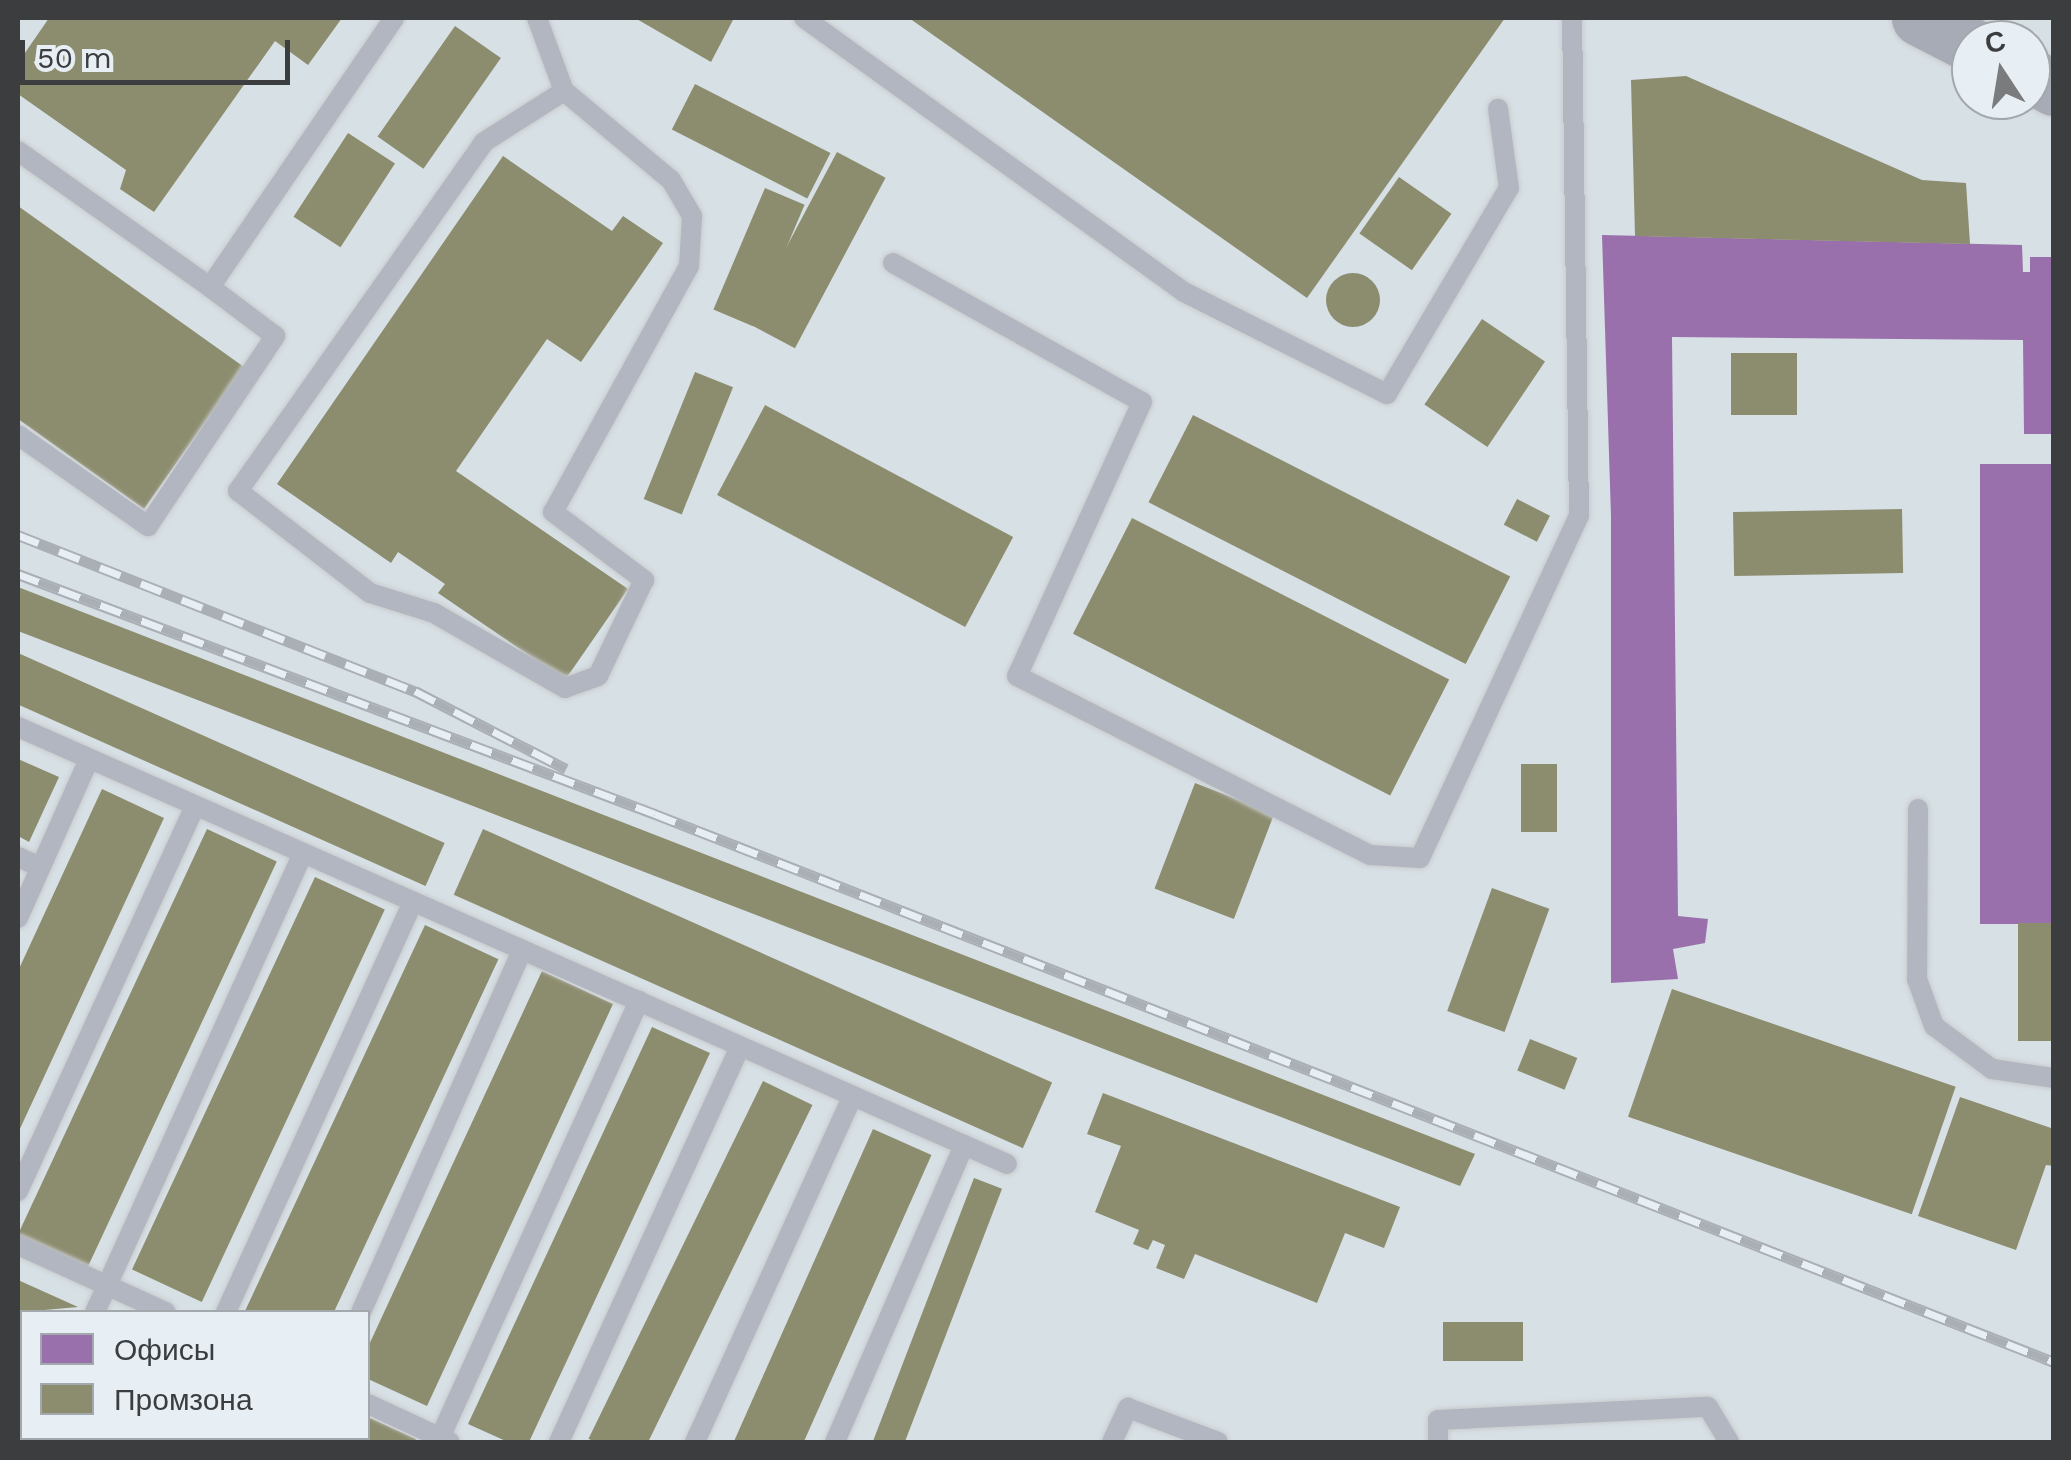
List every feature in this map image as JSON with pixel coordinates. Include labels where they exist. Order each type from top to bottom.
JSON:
[{"type":"main road","points":[[1919,18],[1951,35]]},
{"type":"lane","points":[[210,287],[394,18]]},
{"type":"lane","points":[[537,18],[564,90],[671,180],[692,216],[688,266],[553,512],[644,580],[598,676],[564,688],[434,613],[370,593],[238,490],[484,142],[564,90]]},
{"type":"lane","points":[[804,18],[1184,292],[1387,394],[1508,188],[1498,110]]},
{"type":"lane","points":[[893,263],[1142,402],[1017,676],[1370,855],[1420,858],[1579,516],[1572,18]]},
{"type":"lane","points":[[18,151],[275,336],[148,526],[18,435]]},
{"type":"lane","points":[[18,727],[1007,1164]]},
{"type":"lane","points":[[18,918],[89,759]]},
{"type":"lane","points":[[18,1192],[195,806]]},
{"type":"lane","points":[[1918,809],[1917,979],[1934,1026],[1992,1069],[2054,1078]]},
{"type":"lane","points":[[95,1310],[303,853]]},
{"type":"lane","points":[[18,857],[40,868]]},
{"type":"lane","points":[[227,1310],[413,902]]},
{"type":"lane","points":[[362,1310],[522,950]]},
{"type":"lane","points":[[370,1405],[443,1441],[639,1002]]},
{"type":"lane","points":[[559,1442],[740,1046]]},
{"type":"lane","points":[[695,1442],[853,1096]]},
{"type":"lane","points":[[835,1442],[964,1145]]},
{"type":"lane","points":[[18,1245],[161,1310]]},
{"type":"lane","points":[[1438,1442],[1438,1420],[1708,1407],[1729,1442]]},
{"type":"lane","points":[[1112,1442],[1128,1408],[1218,1442]]},
{"type":"shaded area","points":[[18,18],[2053,18],[2053,1442],[18,1442]]},
{"type":"building: Офисы","points":[[1602,235],[2022,245],[2023,272],[2030,272],[2030,257],[2054,257],[2054,434],[2024,434],[2023,340],[1672,337],[1678,916],[1708,919],[1705,943],[1673,949],[1678,979],[1611,983],[1611,516]]},
{"type":"building: Офисы","points":[[1980,464],[2054,464],[2054,924],[1980,924]]},
{"type":"building: Промзона","points":[[49,18],[342,18],[308,65],[275,41],[154,212],[120,189],[126,170],[18,94],[18,63]]},
{"type":"building: Промзона","points":[[635,18],[734,18],[711,62]]},
{"type":"building: Промзона","points":[[909,18],[1505,18],[1307,298]]},
{"type":"building: Промзона","points":[[455,26],[501,58],[423,169],[378,137]]},
{"type":"building: Промзона","points":[[1686,76],[1922,180],[1966,183],[1970,244],[1635,236],[1631,80]]},
{"type":"building: Промзона","points":[[695,84],[830,153],[807,198],[672,129]]},
{"type":"building: Промзона","points":[[348,133],[395,163],[341,247],[294,217]]},
{"type":"building: Промзона","points":[[837,152],[886,178],[795,348],[746,322]]},
{"type":"building: Промзона","points":[[503,156],[612,231],[623,216],[663,243],[581,362],[547,339],[456,471],[628,589],[565,680],[438,593],[445,584],[398,552],[391,563],[277,484]]},
{"type":"building: Промзона","points":[[1399,177],[1451,214],[1412,270],[1359,234]]},
{"type":"building: Промзона","points":[[765,188],[805,205],[753,326],[713,310]]},
{"type":"building: Промзона","points":[[18,206],[244,367],[144,509],[18,419]]},
{"type":"building: Промзона","points":[[1353,273],[1372,281],[1380,300],[1372,319],[1353,327],[1334,319],[1326,300],[1334,281]]},
{"type":"building: Промзона","points":[[1482,319],[1545,361],[1487,447],[1424,404]]},
{"type":"building: Промзона","points":[[1731,353],[1797,353],[1797,415],[1731,415]]},
{"type":"building: Промзона","points":[[695,372],[733,387],[682,514],[644,499]]},
{"type":"building: Промзона","points":[[765,405],[1013,537],[965,627],[717,495]]},
{"type":"building: Промзона","points":[[1193,415],[1510,577],[1466,664],[1149,502]]},
{"type":"building: Промзона","points":[[1517,499],[1550,516],[1537,542],[1504,525]]},
{"type":"building: Промзона","points":[[1902,509],[1903,573],[1734,576],[1733,512]]},
{"type":"building: Промзона","points":[[1132,518],[1449,680],[1390,795],[1073,634]]},
{"type":"building: Промзона","points":[[18,587],[1475,1154],[1460,1186],[18,631]]},
{"type":"building: Промзона","points":[[18,653],[445,843],[426,886],[18,704]]},
{"type":"building: Промзона","points":[[18,759],[59,777],[29,842],[18,836]]},
{"type":"building: Промзона","points":[[1521,764],[1557,764],[1557,832],[1521,832]]},
{"type":"building: Промзона","points":[[1195,783],[1274,813],[1234,919],[1155,888]]},
{"type":"building: Промзона","points":[[102,789],[164,818],[18,1133],[18,971]]},
{"type":"building: Промзона","points":[[207,829],[277,862],[87,1268],[18,1234]]},
{"type":"building: Промзона","points":[[483,829],[1052,1082],[1023,1148],[454,895]]},
{"type":"building: Промзона","points":[[315,877],[385,910],[202,1302],[132,1269]]},
{"type":"building: Промзона","points":[[1492,888],[1549,909],[1505,1032],[1447,1011]]},
{"type":"building: Промзона","points":[[2018,923],[2054,923],[2054,1041],[2018,1041]]},
{"type":"building: Промзона","points":[[425,925],[498,959],[335,1310],[245,1310]]},
{"type":"building: Промзона","points":[[542,971],[613,1004],[427,1406],[370,1380],[370,1343]]},
{"type":"building: Промзона","points":[[1672,989],[1956,1087],[1912,1214],[1628,1117]]},
{"type":"building: Промзона","points":[[652,1027],[710,1053],[529,1442],[508,1442],[468,1424]]},
{"type":"building: Промзона","points":[[1530,1039],[1577,1058],[1565,1090],[1517,1071]]},
{"type":"building: Промзона","points":[[763,1081],[812,1105],[648,1442],[589,1439]]},
{"type":"building: Промзона","points":[[1103,1093],[1400,1207],[1384,1248],[1345,1233],[1317,1303],[1195,1254],[1184,1279],[1156,1268],[1165,1245],[1153,1240],[1148,1250],[1133,1244],[1139,1230],[1095,1212],[1121,1146],[1087,1134]]},
{"type":"building: Промзона","points":[[1960,1097],[2054,1129],[2054,1166],[2046,1165],[2016,1250],[1918,1216]]},
{"type":"building: Промзона","points":[[873,1129],[931,1155],[804,1442],[734,1442]]},
{"type":"building: Промзона","points":[[974,1178],[1002,1189],[905,1442],[873,1442]]},
{"type":"building: Промзона","points":[[18,1280],[78,1307],[20,1310],[18,1439]]},
{"type":"building: Промзона","points":[[1443,1322],[1523,1322],[1523,1361],[1443,1361]]},
{"type":"building: Промзона","points":[[370,1418],[416,1439],[415,1442],[332,1442],[370,1440]]},
{"type":"railway","points":[[18,535],[415,691],[566,769]]},
{"type":"railway","points":[[18,574],[655,814],[2054,1362]]}]
